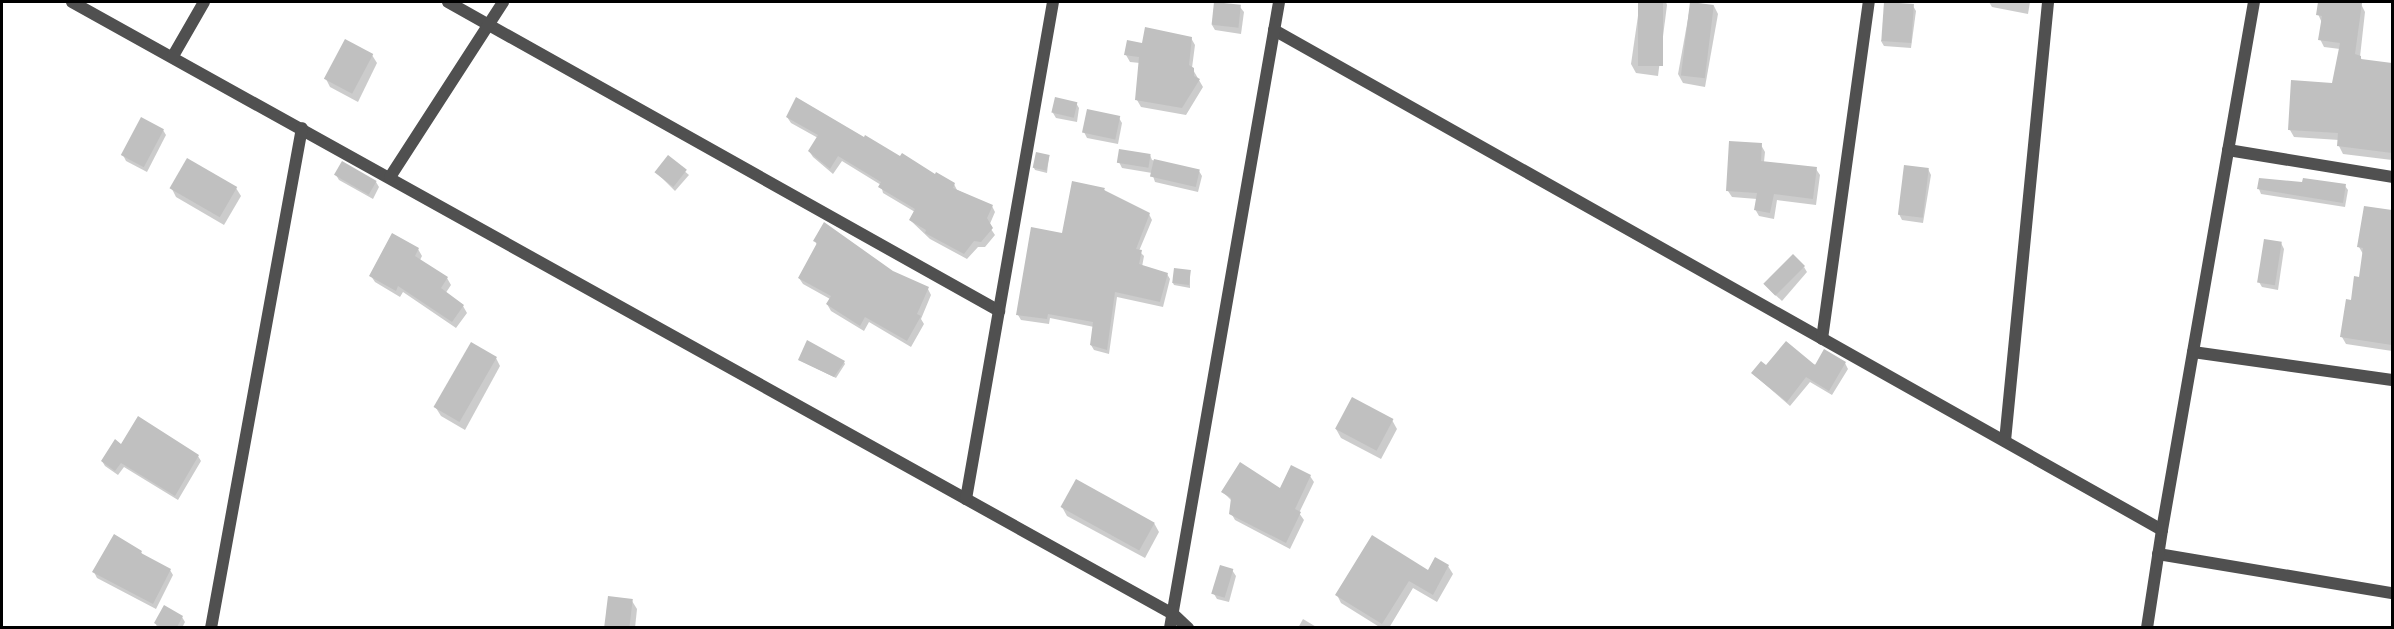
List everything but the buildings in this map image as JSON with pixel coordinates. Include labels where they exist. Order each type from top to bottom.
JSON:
[{"type":"street","points":[[72,2],[173,56],[1173,614],[1188,627]]},
{"type":"street","points":[[173,56],[204,2]]},
{"type":"street","points":[[448,2],[999,311]]},
{"type":"street","points":[[390,177],[503,2]]},
{"type":"street","points":[[966,499],[1053,2]]},
{"type":"street","points":[[1170,627],[1279,2]]},
{"type":"street","points":[[1822,339],[1869,2]]},
{"type":"street","points":[[2005,441],[2048,2]]},
{"type":"street","points":[[2147,627],[2254,2]]},
{"type":"street","points":[[1274,30],[2162,530]]},
{"type":"street","points":[[211,627],[302,128]]},
{"type":"street","points":[[2228,150],[2392,177]]},
{"type":"street","points":[[2193,352],[2392,380]]},
{"type":"street","points":[[2158,554],[2392,593]]}]
